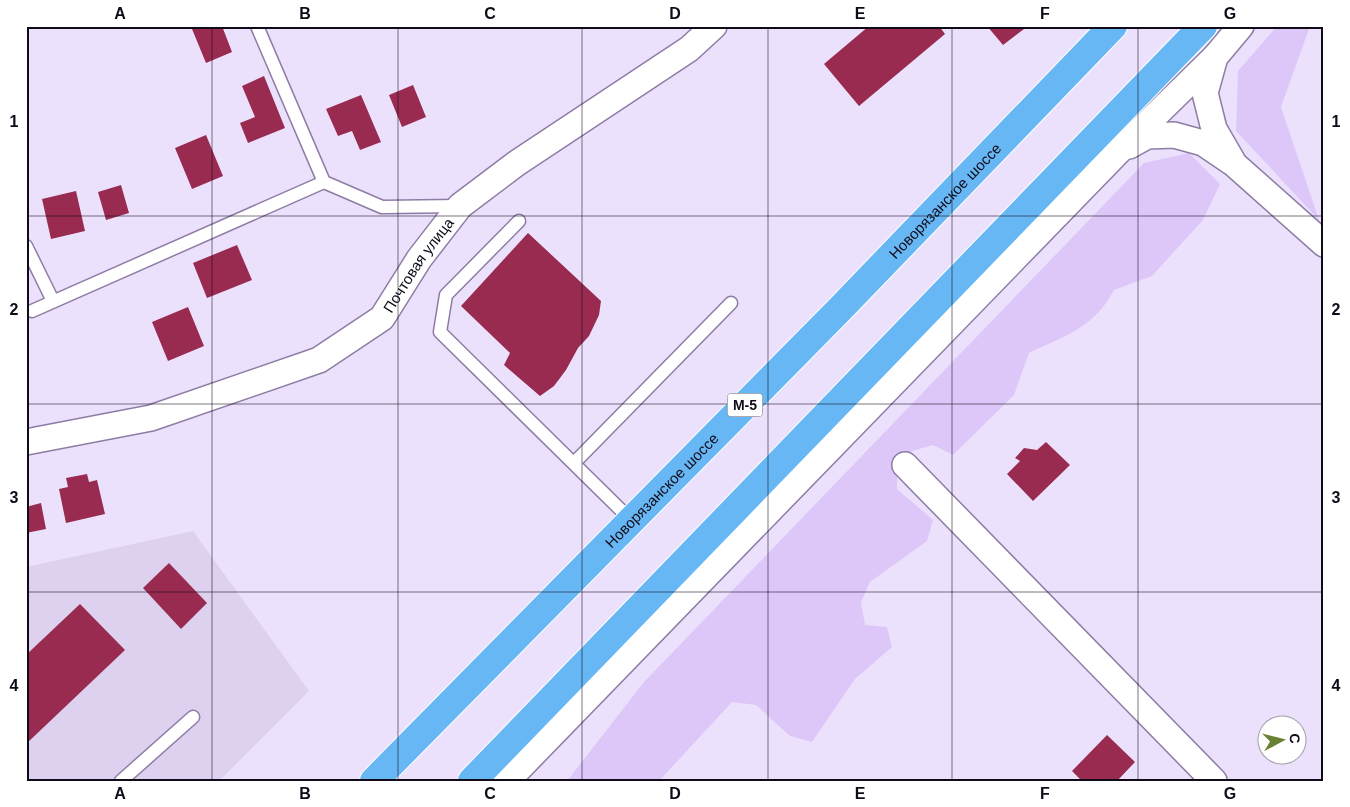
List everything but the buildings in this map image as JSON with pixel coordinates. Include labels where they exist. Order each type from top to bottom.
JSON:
[{"type":"highway","name":"Новорязанское шоссе","points":[[374,781],[840,309],[1113,26]]},
{"type":"highway","points":[[472,781],[1203,26]]},
{"type":"street","name":"Почтовая улица","points":[[26,442],[151,418],[319,360],[382,318],[419,259],[460,206],[517,163],[689,49],[714,26]]},
{"type":"street","points":[[507,781],[1118,152],[1215,57],[1241,26]]},
{"type":"street","points":[[1215,57],[1205,93],[1214,129],[1234,164]]},
{"type":"street","points":[[1118,152],[1147,136],[1174,135],[1202,143],[1234,164],[1324,244]]},
{"type":"street","points":[[905,464],[1214,781]]},
{"type":"lane","points":[[257,26],[324,182],[382,207],[460,206]]},
{"type":"lane","points":[[32,311],[324,182]]},
{"type":"lane","points":[[519,221],[446,295],[440,332],[631,520]]},
{"type":"lane","points":[[26,246],[53,301]]},
{"type":"lane","points":[[574,463],[731,303]]},
{"type":"lane","points":[[121,781],[193,717]]},
{"type":"lane","points":[[518,781],[531,756]]},
{"type":"shaded area","points":[[1277,26],[1310,26],[1281,107],[1319,220],[1236,131],[1238,71]]},
{"type":"shaded area","points":[[1189,153],[1220,184],[1203,220],[1152,276],[1114,290],[1106,303],[1088,322],[1067,335],[1029,353],[1014,395],[953,455],[933,445],[912,451],[897,466],[897,489],[933,520],[927,541],[870,582],[861,602],[865,625],[887,627],[892,647],[855,679],[812,742],[790,736],[756,705],[732,702],[659,781],[567,781],[644,682],[1144,163]]},
{"type":"shaded area","points":[[193,531],[309,691],[219,781],[26,781],[26,567]]}]
